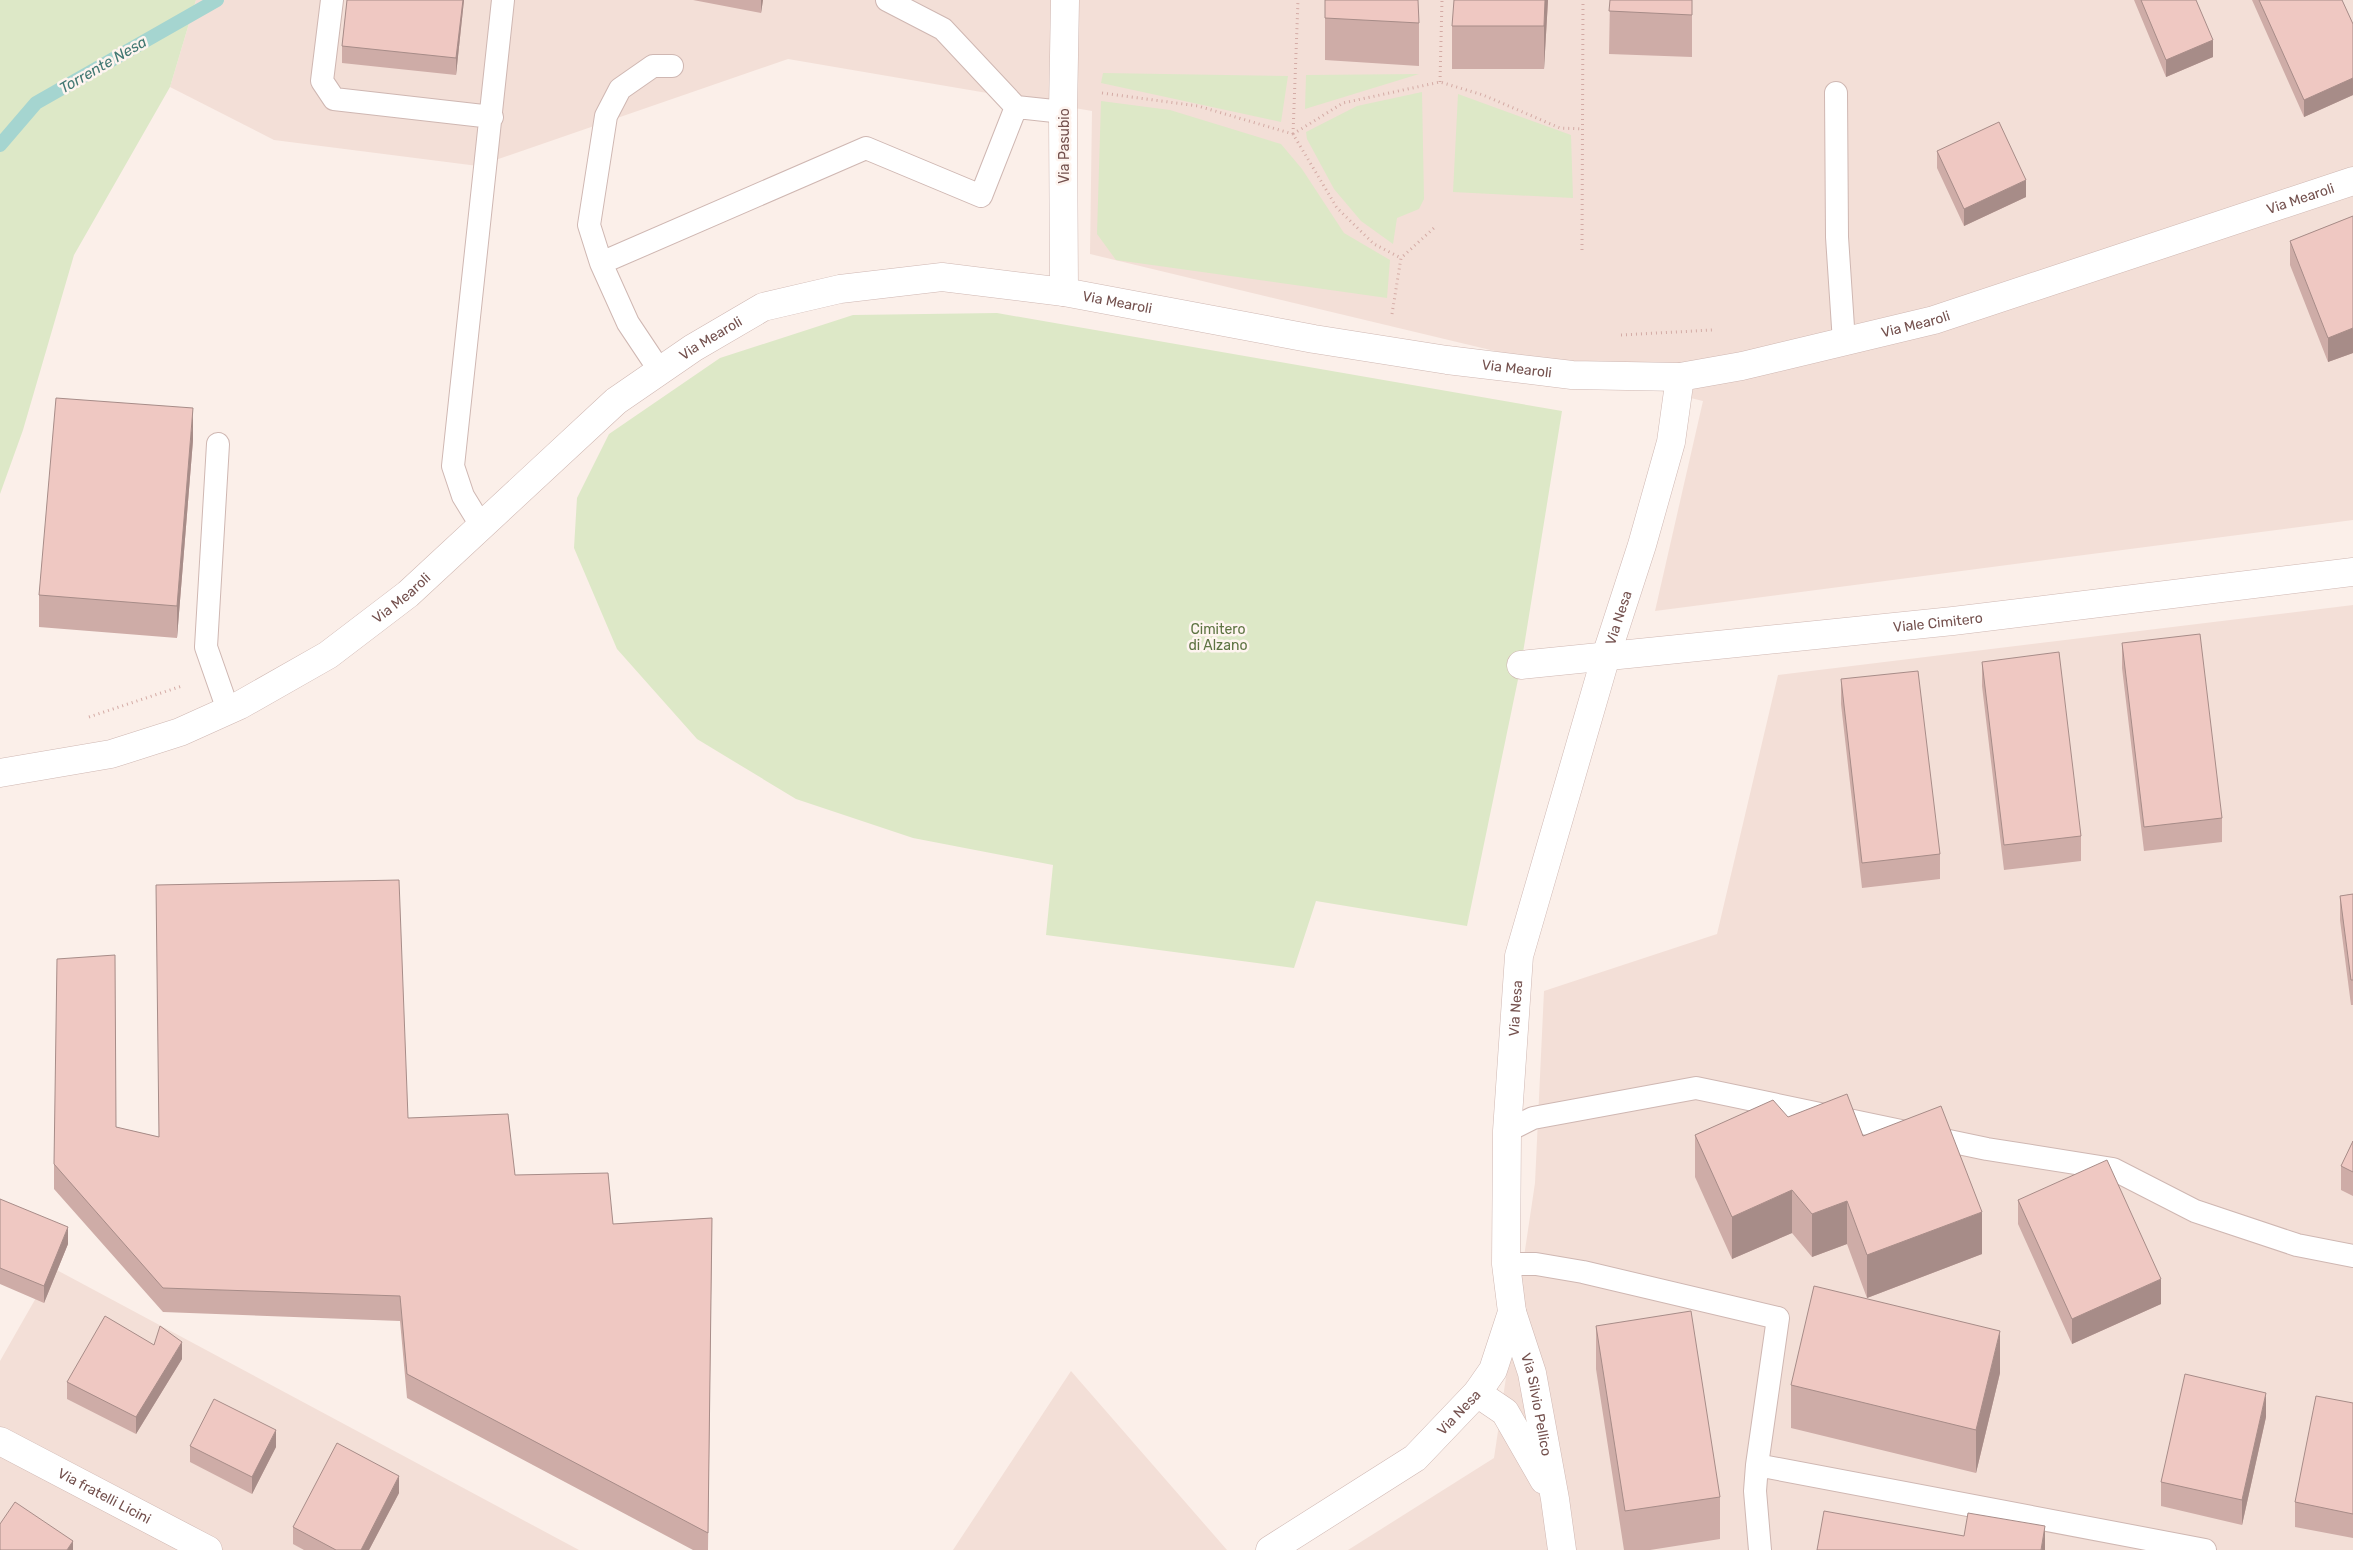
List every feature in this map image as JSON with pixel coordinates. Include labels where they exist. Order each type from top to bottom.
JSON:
[{"type":"street","name":"Via Pasubio","points":[[1064,292],[1063,102],[1065,0]]},
{"type":"street","name":"Via Mearoli","points":[[0,773],[110,754],[180,732],[228,710],[328,655],[408,594],[616,401],[693,348],[763,308],[840,289],[942,277],[1064,292],[1314,339],[1448,360],[1572,375],[1680,377],[1742,366],[1934,320],[2353,180]]},
{"type":"street","name":"Via Nesa","points":[[1270,1550],[1415,1458],[1477,1393],[1493,1370],[1512,1312],[1506,1264],[1507,1131],[1520,956],[1606,656],[1642,545],[1671,442],[1680,377]]},
{"type":"street","name":"Viale Cimitero","points":[[1521,665],[1953,622],[2353,572]]},
{"type":"street","name":"Via Silvio Pellico","points":[[1512,1312],[1532,1373],[1555,1499],[1562,1550]]},
{"type":"street","name":"Via Silvio Pellico","points":[[1477,1393],[1506,1412],[1555,1499]]},
{"type":"street","name":"Via fratelli Licini","points":[[0,1441],[208,1550]]},
{"type":"lane","points":[[332,0],[322,81],[334,99],[492,117]]},
{"type":"lane","points":[[482,527],[463,496],[453,466],[492,117],[503,0]]},
{"type":"lane","points":[[887,0],[943,29],[1016,107]]},
{"type":"lane","points":[[660,370],[628,323],[601,263],[589,225],[606,116],[620,88],[652,66],[672,66]]},
{"type":"lane","points":[[1836,93],[1837,237],[1844,342]]},
{"type":"lane","points":[[1016,107],[1063,102]]},
{"type":"lane","points":[[601,263],[866,148],[981,196],[1016,107]]},
{"type":"lane","points":[[218,444],[206,647],[228,710]]},
{"type":"lane","points":[[1507,1131],[1533,1118],[1696,1088],[1987,1149],[2113,1169],[2195,1211],[2297,1245],[2353,1256]]},
{"type":"lane","points":[[1506,1264],[1536,1264],[1583,1272],[1778,1318],[1757,1465],[1755,1491],[1760,1550]]},
{"type":"lane","points":[[1757,1465],[2205,1550]]},
{"type":"path","points":[[1298,0],[1293,134],[1337,208],[1374,244],[1401,258]]},
{"type":"path","points":[[1440,82],[1442,0]]},
{"type":"path","points":[[1582,250],[1583,0]]},
{"type":"path","points":[[1063,102],[1110,93],[1198,106],[1293,134],[1343,103],[1440,82],[1483,95],[1560,128],[1583,128]]},
{"type":"path","points":[[1392,319],[1401,258],[1436,227]]},
{"type":"path","points":[[1613,336],[1729,330],[1742,366]]},
{"type":"path","points":[[85,718],[215,675]]},
{"type":"shaded area","points":[[196,0],[2353,0],[2353,520],[1655,611],[1703,401],[1090,254],[1092,111],[788,59],[478,166],[274,140],[170,87]]},
{"type":"shaded area","points":[[2353,605],[2353,1550],[1348,1550],[1494,1458],[1535,1183],[1544,991],[1717,934],[1778,675]]},
{"type":"shaded area","points":[[53,1268],[579,1550],[0,1550],[0,1361]]},
{"type":"shaded area","points":[[1071,1371],[1227,1550],[953,1550]]},
{"type":"green space","points":[[0,0],[196,0],[170,87],[74,255],[23,430],[0,494]]},
{"type":"green space","points":[[1103,73],[1288,76],[1281,122],[1101,83]]},
{"type":"green space","points":[[1419,74],[1305,109],[1306,75]]},
{"type":"green space","points":[[1422,92],[1424,199],[1419,209],[1397,218],[1393,244],[1361,221],[1334,189],[1307,139],[1306,132],[1357,106]]},
{"type":"green space","points":[[1458,94],[1571,135],[1573,198],[1453,192]]},
{"type":"green space","points":[[1101,101],[1170,110],[1281,144],[1302,169],[1344,233],[1390,260],[1387,298],[1116,260],[1097,234]]},
{"type":"green space","name":"Cimitero di Alzano","points":[[997,313],[1562,411],[1521,665],[1467,926],[1316,901],[1294,968],[1046,935],[1053,865],[913,838],[796,799],[697,739],[617,649],[574,548],[577,498],[609,434],[720,358],[853,315]]},
{"type":"building","points":[[347,0],[463,0],[456,58],[342,46]]},
{"type":"building","points":[[1325,0],[1418,0],[1419,23],[1325,18]]},
{"type":"building","points":[[1454,0],[1545,0],[1544,26],[1452,26]]},
{"type":"building","points":[[1610,0],[1692,0],[1692,15],[1609,11]]},
{"type":"building","points":[[2141,0],[2196,0],[2213,40],[2166,60]]},
{"type":"building","points":[[2259,0],[2342,0],[2353,24],[2353,78],[2304,100]]},
{"type":"building","points":[[1999,122],[2026,180],[1964,209],[1937,151]]},
{"type":"building","points":[[2353,216],[2353,328],[2328,338],[2290,241]]},
{"type":"building","points":[[56,398],[193,408],[177,606],[39,595]]},
{"type":"building","points":[[2200,634],[2222,818],[2144,827],[2122,643]]},
{"type":"building","points":[[2059,652],[2081,836],[2004,845],[1982,662]]},
{"type":"building","points":[[1918,671],[1940,854],[1862,863],[1841,679]]},
{"type":"building","points":[[399,880],[408,1118],[508,1114],[515,1175],[608,1173],[613,1224],[712,1218],[708,1533],[407,1374],[400,1296],[163,1288],[54,1164],[57,959],[115,955],[116,1127],[159,1137],[156,885]]},
{"type":"building","points":[[2353,894],[2353,980],[2351,980],[2340,896]]},
{"type":"building","points":[[1847,1094],[1863,1136],[1941,1106],[1982,1212],[1867,1255],[1847,1201],[1812,1214],[1792,1190],[1732,1217],[1695,1135],[1773,1100],[1788,1117]]},
{"type":"building","points":[[2353,1141],[2353,1172],[2341,1166]]},
{"type":"building","points":[[2107,1160],[2161,1279],[2072,1319],[2018,1200]]},
{"type":"building","points":[[0,1199],[68,1227],[44,1286],[0,1268]]},
{"type":"building","points":[[1814,1286],[2000,1331],[1976,1430],[1791,1385]]},
{"type":"building","points":[[1691,1311],[1720,1497],[1625,1511],[1596,1326]]},
{"type":"building","points":[[105,1316],[154,1345],[160,1326],[182,1342],[136,1417],[67,1382]]},
{"type":"building","points":[[2185,1374],[2266,1393],[2242,1500],[2161,1482]]},
{"type":"building","points":[[2316,1396],[2353,1403],[2353,1514],[2295,1502]]},
{"type":"building","points":[[214,1399],[276,1430],[252,1477],[190,1446]]},
{"type":"building","points":[[337,1443],[399,1476],[361,1550],[336,1550],[293,1527]]},
{"type":"building","points":[[15,1502],[73,1541],[67,1550],[0,1550],[0,1524]]},
{"type":"building","points":[[1824,1511],[1964,1536],[1968,1513],[2045,1526],[2041,1550],[1817,1550]]},
{"type":"waterway","name":"Torrente Nesa","points":[[0,145],[36,103],[217,0]]}]
